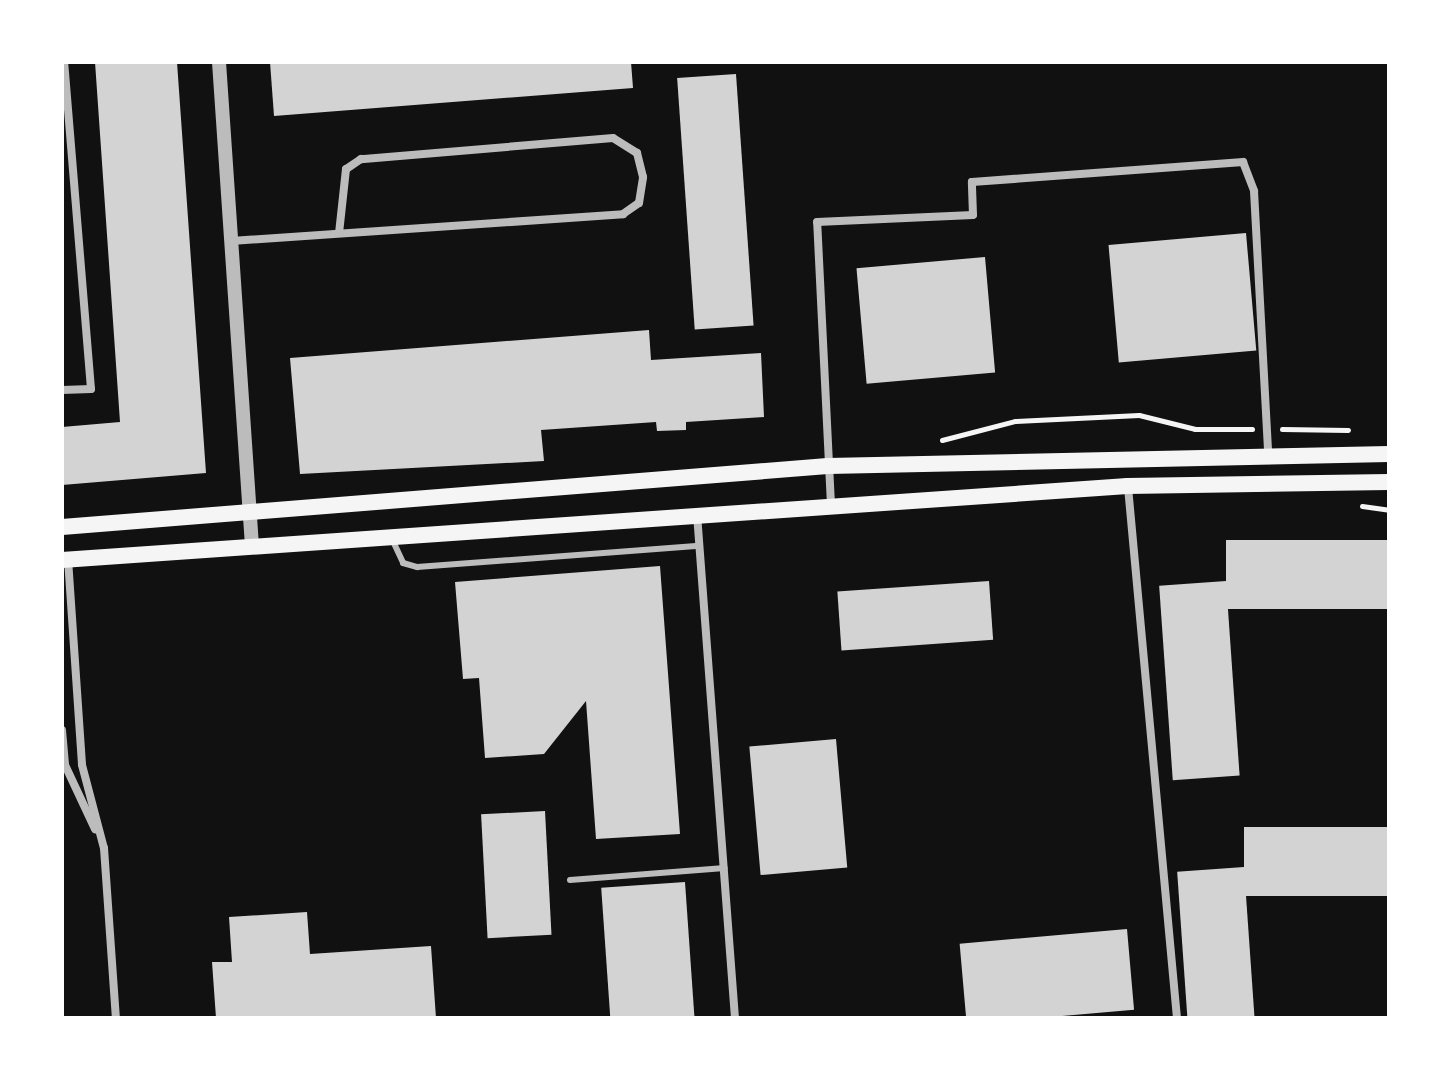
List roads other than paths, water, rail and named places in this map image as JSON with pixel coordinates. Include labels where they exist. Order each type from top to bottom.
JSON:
[{"type":"main road","points":[[62,527],[828,466],[1268,452],[1389,454]]},
{"type":"main road","points":[[65,559],[1127,486],[1389,482]]},
{"type":"street","points":[[62,390],[91,389],[64,62]]},
{"type":"street","points":[[219,62],[252,546]]},
{"type":"street","points":[[231,241],[623,214],[639,203],[643,177],[637,153],[613,138],[361,159],[346,169],[339,233]]},
{"type":"street","points":[[831,505],[817,222],[973,215],[972,182],[1243,162],[1254,191],[1268,452]]},
{"type":"street","points":[[1127,486],[1177,1018]]},
{"type":"street","points":[[697,514],[735,1018]]},
{"type":"street","points":[[65,559],[82,765],[104,848],[116,1018]]},
{"type":"street","points":[[62,730],[63,765],[104,848]]},
{"type":"lane","points":[[391,536],[403,563],[417,567],[699,546]]},
{"type":"lane","points":[[570,880],[725,868]]}]
